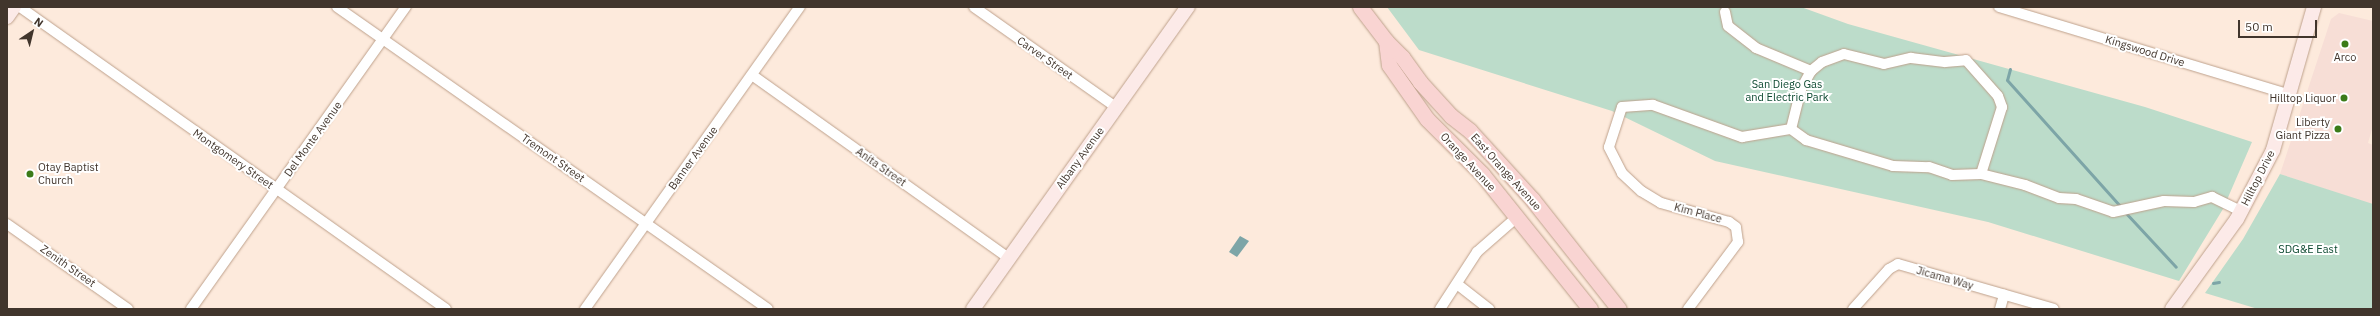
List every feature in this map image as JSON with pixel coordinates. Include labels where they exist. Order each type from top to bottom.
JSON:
[{"type":"main road","points":[[1360,7],[1386,41]]},
{"type":"main road","name":"East Orange Avenue","points":[[1386,41],[1402,57],[1425,88],[1470,131],[1535,203],[1619,309]]},
{"type":"main road","name":"Orange Avenue","points":[[1386,41],[1389,65],[1427,119],[1482,174],[1590,309]]},
{"type":"main road","points":[[1516,218],[1535,203]]},
{"type":"street","points":[[7,17],[14,7]]},
{"type":"street","name":"Montgomery Street","points":[[20,7],[446,309]]},
{"type":"street","name":"Tremont Street","points":[[337,7],[768,309]]},
{"type":"street","name":"Del Monte Avenue","points":[[191,309],[406,7]]},
{"type":"street","name":"Banner Avenue","points":[[585,309],[800,7]]},
{"type":"street","name":"Carver Street","points":[[974,7],[1117,108]]},
{"type":"street","name":"Albany Avenue","points":[[973,309],[1063,180],[1117,108],[1188,7]]},
{"type":"street","name":"Kingswood Drive","points":[[1999,7],[2290,95]]},
{"type":"street","name":"Hilltop Drive","points":[[2172,309],[2241,211],[2273,150],[2314,7]]},
{"type":"street","points":[[1725,12],[1728,26],[1756,48],[1811,71]]},
{"type":"street","points":[[1981,174],[2002,107],[1998,96],[1966,60],[1946,62],[1911,58],[1884,64],[1844,54],[1822,62],[1811,71],[1801,89],[1791,129],[1806,140],[1831,149],[1893,166],[1929,167],[1952,176],[1981,174],[2025,185],[2058,198],[2076,199],[2113,212],[2164,202],[2194,202],[2212,197],[2241,211]]},
{"type":"street","name":"Anita Street","points":[[752,75],[1010,258]]},
{"type":"street","name":"Kim Place","points":[[1688,309],[1738,242],[1736,227],[1729,222],[1656,200],[1622,173],[1610,147],[1622,107],[1640,104],[1662,108],[1742,136],[1791,129]]},
{"type":"street","points":[[1440,309],[1477,252],[1516,218]]},
{"type":"street","name":"Zenith Street","points":[[7,224],[128,309]]},
{"type":"street","name":"Jicama Way","points":[[1853,309],[1889,269],[1898,264],[2054,309]]},
{"type":"street","points":[[1457,284],[1489,309]]},
{"type":"street","points":[[2000,309],[2004,295]]},
{"type":"shaded area","points":[[2339,13],[2373,21],[2373,126],[2368,143],[2373,145],[2373,205],[2280,174],[2331,19]]},
{"type":"green space","name":"San Diego Gas and Electric Park","points":[[1387,7],[1801,7],[1848,24],[2145,107],[2252,142],[2223,209],[2179,281],[1988,222],[1715,161],[1612,111],[1419,50]]},
{"type":"green space","name":"SDG&E East","points":[[2280,174],[2373,204],[2373,309],[2258,309],[2205,293],[2243,239]]},
{"type":"water","points":[[1240,236],[1249,241],[1237,257],[1229,252]]},
{"type":"waterway","points":[[2010,69],[2007,80],[2121,207]]},
{"type":"waterway","points":[[2124,211],[2176,267]]},
{"type":"waterway","points":[[2213,283],[2219,282]]},
{"type":"place","name":"Arco","points":[[2345,44]]},
{"type":"place","name":"Hilltop Liquor","points":[[2344,98]]},
{"type":"place","name":"Liberty Giant Pizza","points":[[2338,129]]},
{"type":"place","name":"Otay Baptist Church","points":[[30,174]]}]
